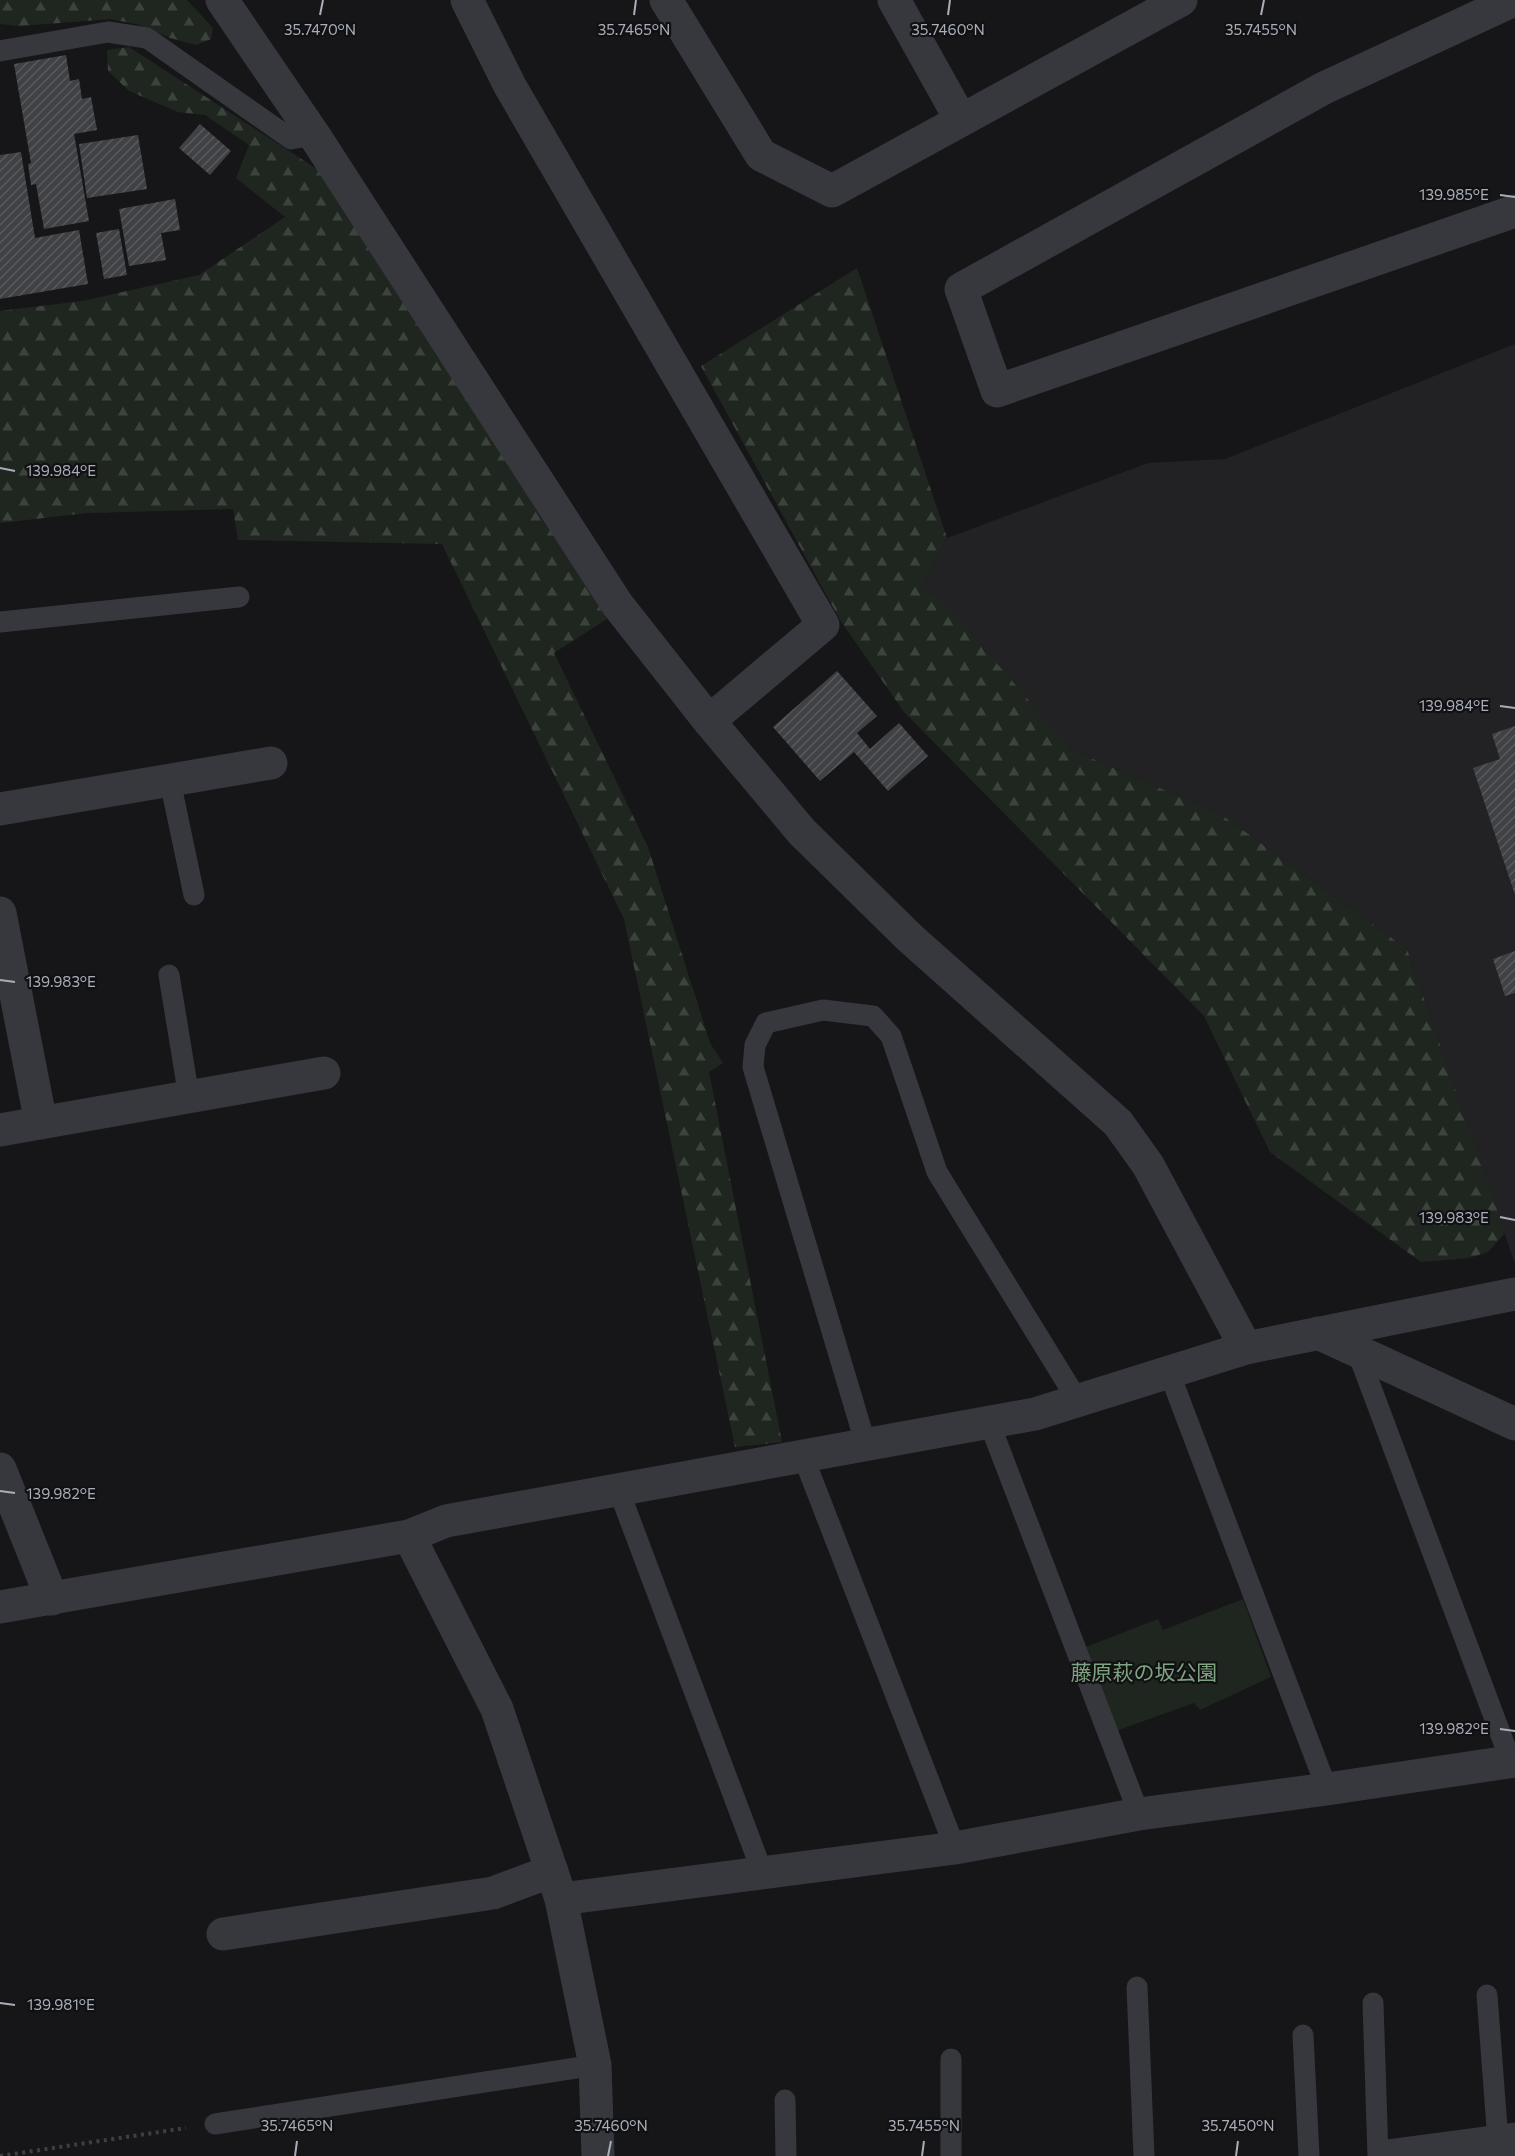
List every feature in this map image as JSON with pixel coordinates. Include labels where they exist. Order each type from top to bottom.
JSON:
[{"type":"street","points":[[222,0],[314,135],[616,604],[709,721],[802,832],[910,938],[1118,1123],[1148,1165],[1246,1348]]},
{"type":"street","points":[[467,0],[510,86],[823,625],[709,721]]},
{"type":"street","points":[[666,0],[761,155],[832,191],[1181,0]]},
{"type":"street","points":[[894,0],[961,120]]},
{"type":"street","points":[[1514,0],[1324,88],[961,289],[997,391],[1515,211]]},
{"type":"street","points":[[0,809],[271,763]]},
{"type":"street","points":[[0,913],[41,1123]]},
{"type":"street","points":[[0,1130],[324,1073]]},
{"type":"street","points":[[0,1607],[409,1536],[446,1521],[1035,1414],[1246,1348],[1515,1294]]},
{"type":"street","points":[[1318,1333],[1515,1424]]},
{"type":"street","points":[[0,1468],[52,1599]]},
{"type":"street","points":[[409,1536],[497,1709],[557,1885],[595,2065],[598,2156]]},
{"type":"street","points":[[223,1934],[557,1885],[763,1874],[955,1848],[1139,1814],[1513,1761]]},
{"type":"street","points":[[1393,2155],[1507,2140]]},
{"type":"lane","points":[[0,51],[108,32],[147,38],[291,139],[314,135]]},
{"type":"lane","points":[[0,622],[239,597]]},
{"type":"lane","points":[[170,780],[194,895]]},
{"type":"lane","points":[[169,975],[189,1097]]},
{"type":"lane","points":[[866,1445],[753,1067],[755,1045],[766,1023],[823,1010],[873,1016],[891,1036],[937,1172],[1078,1401]]},
{"type":"lane","points":[[1358,1353],[1513,1761]]},
{"type":"lane","points":[[1169,1372],[1327,1789]]},
{"type":"lane","points":[[989,1422],[1139,1814]]},
{"type":"lane","points":[[803,1456],[955,1848]]},
{"type":"lane","points":[[619,1491],[763,1874]]},
{"type":"lane","points":[[1137,1987],[1144,2156]]},
{"type":"lane","points":[[1487,1995],[1507,2140]]},
{"type":"lane","points":[[1373,2003],[1393,2155]]},
{"type":"lane","points":[[1303,2035],[1309,2156]]},
{"type":"lane","points":[[951,2059],[951,2156]]},
{"type":"lane","points":[[215,2124],[595,2065]]},
{"type":"lane","points":[[785,2100],[786,2156]]},
{"type":"path","points":[[0,2156],[215,2124]]},
{"type":"shaded area","points":[[1515,344],[1515,1264],[1407,949],[1222,815],[1072,750],[947,607],[922,587],[947,538],[1148,463],[1225,459]]},
{"type":"green space","points":[[0,0],[187,0],[213,28],[211,39],[196,45],[170,38],[140,25],[111,19],[20,26],[0,24]]},
{"type":"green space","points":[[129,47],[323,173],[607,619],[554,653],[648,847],[710,1043],[723,1063],[709,1072],[782,1442],[735,1447],[624,919],[442,544],[238,540],[233,509],[88,513],[0,523],[0,311],[82,301],[199,275],[285,217],[236,178],[249,145],[205,115],[178,112],[129,91],[108,71],[107,50]]},
{"type":"green space","points":[[857,268],[947,538],[922,587],[947,606],[1072,750],[1222,815],[1407,949],[1505,1233],[1488,1252],[1469,1258],[1421,1262],[1270,1152],[1204,1016],[904,712],[840,620],[701,366]]},
{"type":"green space","name":"藤原萩の坂公園","points":[[1243,1599],[1271,1677],[1200,1710],[1194,1703],[1116,1731],[1086,1647],[1158,1619],[1163,1630]]},
{"type":"building","points":[[66,55],[70,81],[79,79],[82,99],[91,97],[97,130],[74,134],[89,221],[44,229],[36,184],[31,185],[28,164],[31,163],[14,64]]},
{"type":"building","points":[[200,124],[231,151],[210,175],[179,148]]},
{"type":"building","points":[[138,135],[147,189],[87,198],[79,144]]},
{"type":"building","points":[[21,152],[35,238],[79,230],[88,284],[0,299],[0,155]]},
{"type":"building","points":[[175,199],[180,230],[161,233],[166,260],[129,266],[119,209]]},
{"type":"building","points":[[119,229],[127,275],[104,279],[96,233]]},
{"type":"building","points":[[837,671],[877,716],[857,733],[870,749],[899,723],[928,756],[888,791],[854,752],[820,781],[773,727]]},
{"type":"building","points":[[1515,726],[1515,895],[1473,768],[1500,759],[1492,734]]},
{"type":"building","points":[[1515,951],[1515,993],[1505,996],[1493,959]]}]
